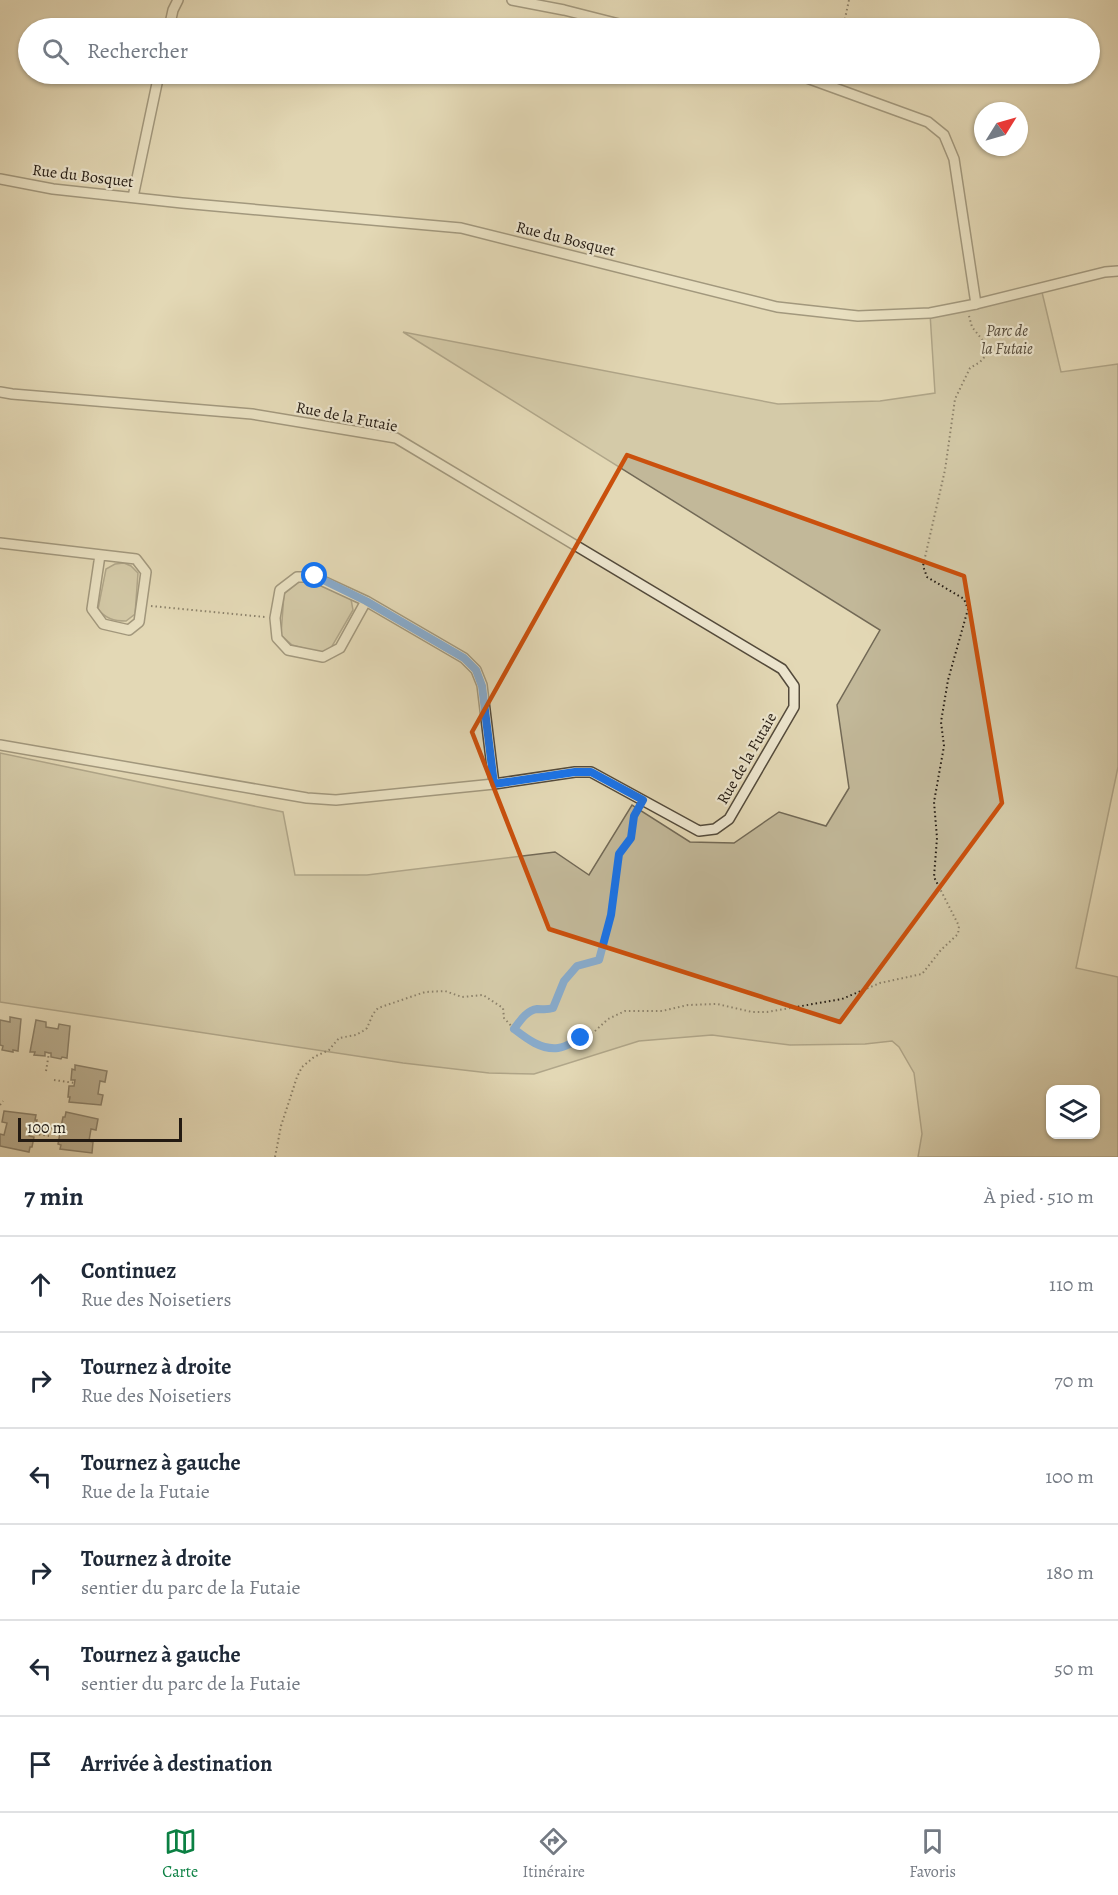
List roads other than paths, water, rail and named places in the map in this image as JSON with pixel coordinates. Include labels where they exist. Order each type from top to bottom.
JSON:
[{"type":"street","points":[[171,18],[178,0]]},
{"type":"street","points":[[512,0],[596,18]]},
{"type":"street","points":[[133,197],[157,84]]},
{"type":"street","points":[[824,84],[928,122],[944,135],[954,159],[971,305]]},
{"type":"street","name":"Rue du Bosquet","points":[[0,179],[52,189],[461,228],[777,307],[858,316],[930,313],[1105,272],[1118,271]]},
{"type":"street","name":"Rue de la Futaie","points":[[0,392],[252,414],[396,438],[782,669],[794,686],[794,707],[729,819],[715,829],[699,831],[591,772],[336,800],[307,798],[0,745]]},
{"type":"street","points":[[0,543],[136,559],[146,572],[139,622],[129,630],[103,624],[92,609],[99,555]]},
{"type":"street","points":[[366,601],[340,648],[323,657],[288,650],[277,638],[275,618],[280,590],[297,577],[315,576],[366,601],[464,658],[476,670],[482,686],[494,784]]},
{"type":"park label","name":"Parc de la Futaie","points":[[1007,339]]}]
